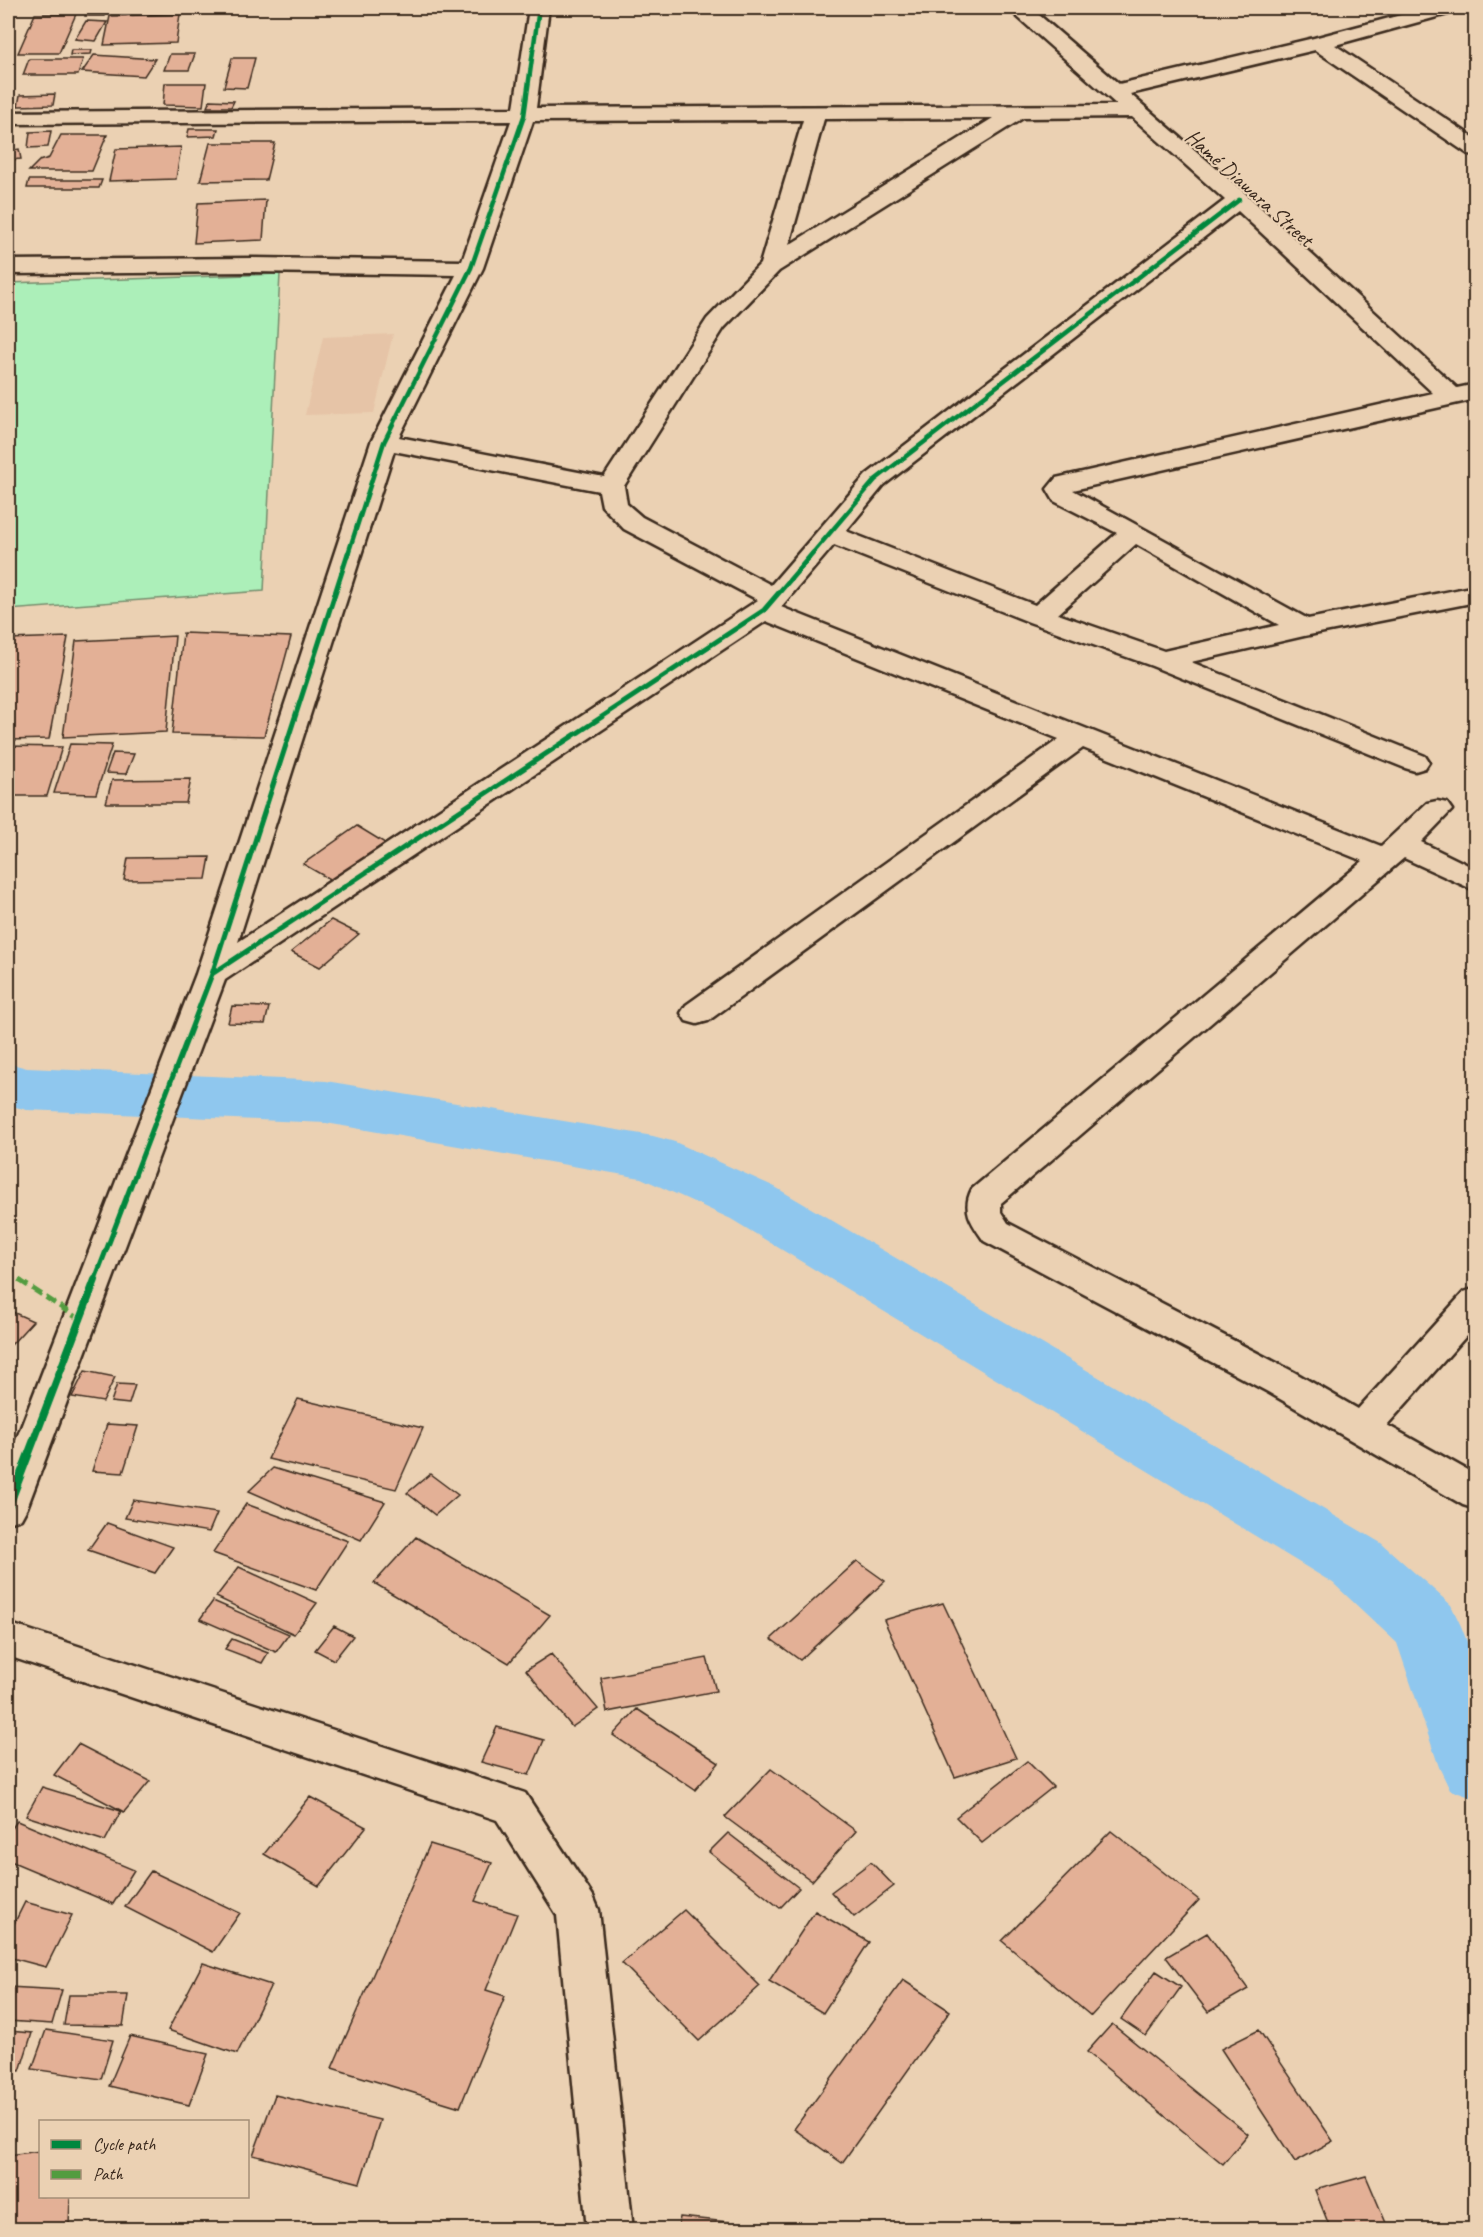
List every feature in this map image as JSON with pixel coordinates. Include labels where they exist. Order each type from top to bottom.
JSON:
[{"type":"street","points":[[8,1508],[212,974],[384,442],[471,268],[525,116],[539,8]]},
{"type":"street","name":"Hamé Diawara Street","points":[[1019,8],[1464,394]]},
{"type":"street","points":[[1115,91],[1318,43],[1448,8]]},
{"type":"street","points":[[1318,43],[1465,133],[1476,149]]},
{"type":"street","points":[[1020,111],[771,266],[715,324],[611,486],[615,506],[633,523],[770,604],[1080,737],[1476,881]]},
{"type":"street","points":[[8,118],[1138,111]]},
{"type":"street","points":[[771,266],[814,114]]},
{"type":"street","points":[[212,974],[770,604],[875,480],[1239,200]]},
{"type":"street","points":[[8,267],[253,265],[471,268]]},
{"type":"street","points":[[1305,628],[1134,532],[1063,496],[1060,489],[1065,483],[1464,394]]},
{"type":"street","points":[[384,442],[611,486]]},
{"type":"street","points":[[1039,616],[1134,532]]},
{"type":"street","points":[[830,534],[1039,616],[1162,660],[1415,762]]},
{"type":"street","points":[[1162,660],[1305,628],[1469,599]]},
{"type":"street","points":[[697,1012],[1080,737]]},
{"type":"street","points":[[1437,810],[1392,852],[984,1198],[984,1214],[996,1232],[1281,1382],[1476,1494]]},
{"type":"street","points":[[1362,1429],[1476,1301]]},
{"type":"street","points":[[8,1640],[511,1806],[578,1910],[610,2229]]},
{"type":"shaded area","points":[[393,334],[374,413],[305,415],[323,337]]},
{"type":"green space","points":[[280,274],[264,591],[8,610],[8,283]]},
{"type":"building","points":[[87,8],[107,8],[105,16],[85,16]]},
{"type":"building","points":[[150,8],[179,8],[180,11],[150,14]]},
{"type":"building","points":[[35,14],[76,14],[59,53],[18,53]]},
{"type":"building","points":[[180,14],[176,43],[104,45],[110,16]]},
{"type":"building","points":[[86,21],[107,22],[96,41],[75,39]]},
{"type":"building","points":[[71,50],[92,50],[91,54],[70,55]]},
{"type":"building","points":[[170,54],[195,54],[189,70],[164,70]]},
{"type":"building","points":[[94,55],[155,59],[144,76],[82,72]]},
{"type":"building","points":[[232,58],[255,58],[247,88],[224,87]]},
{"type":"building","points":[[29,59],[83,59],[78,75],[23,75]]},
{"type":"building","points":[[165,83],[206,83],[203,106],[163,105]]},
{"type":"building","points":[[55,94],[53,105],[18,106],[20,95]]},
{"type":"building","points":[[210,100],[234,101],[231,107],[207,107]]},
{"type":"building","points":[[189,129],[218,129],[216,136],[187,137]]},
{"type":"building","points":[[51,131],[48,147],[28,148],[30,132]]},
{"type":"building","points":[[61,135],[107,135],[92,171],[29,171],[39,161],[49,158]]},
{"type":"building","points":[[210,143],[275,143],[266,180],[200,181]]},
{"type":"building","points":[[181,147],[176,179],[109,181],[116,149]]},
{"type":"building","points":[[19,149],[21,159],[9,160],[8,151]]},
{"type":"building","points":[[29,180],[102,180],[99,188],[27,188]]},
{"type":"building","points":[[266,200],[263,240],[194,243],[198,203]]},
{"type":"building","points":[[183,633],[291,637],[264,736],[172,734]]},
{"type":"building","points":[[175,636],[166,732],[63,737],[76,641]]},
{"type":"building","points":[[68,637],[49,739],[8,740],[8,639]]},
{"type":"building","points":[[70,744],[112,745],[96,794],[54,793]]},
{"type":"building","points":[[8,746],[62,747],[47,796],[8,796]]},
{"type":"building","points":[[113,753],[134,754],[126,774],[106,773]]},
{"type":"building","points":[[191,779],[186,803],[106,803],[112,780]]},
{"type":"building","points":[[357,826],[385,843],[331,880],[303,864]]},
{"type":"building","points":[[210,857],[206,879],[124,880],[128,858]]},
{"type":"building","points":[[331,920],[359,934],[320,967],[291,952]]},
{"type":"building","points":[[232,1006],[269,1007],[265,1024],[228,1023]]},
{"type":"building","points":[[8,1310],[33,1321],[10,1346],[8,1345]]},
{"type":"building","points":[[85,1371],[115,1377],[103,1402],[72,1397]]},
{"type":"building","points":[[117,1384],[135,1385],[129,1404],[111,1402]]},
{"type":"building","points":[[298,1399],[423,1428],[396,1489],[268,1459]]},
{"type":"building","points":[[107,1424],[138,1426],[123,1473],[92,1471]]},
{"type":"building","points":[[273,1468],[385,1502],[361,1540],[249,1491]]},
{"type":"building","points":[[430,1474],[458,1495],[435,1515],[407,1493]]},
{"type":"building","points":[[133,1500],[217,1513],[209,1532],[125,1518]]},
{"type":"building","points":[[246,1504],[348,1541],[316,1590],[213,1553]]},
{"type":"building","points":[[107,1523],[173,1547],[155,1573],[88,1550]]},
{"type":"building","points":[[416,1537],[550,1615],[509,1663],[374,1583]]},
{"type":"building","points":[[857,1561],[885,1581],[800,1660],[771,1639]]},
{"type":"building","points":[[239,1567],[317,1603],[294,1634],[216,1597]]},
{"type":"building","points":[[213,1601],[289,1634],[276,1652],[200,1619]]},
{"type":"building","points":[[943,1603],[1016,1758],[955,1777],[884,1620]]},
{"type":"building","points":[[334,1626],[353,1636],[334,1660],[315,1650]]},
{"type":"building","points":[[232,1639],[268,1653],[262,1663],[225,1649]]},
{"type":"building","points":[[551,1654],[598,1709],[572,1727],[526,1670]]},
{"type":"building","points":[[707,1658],[716,1691],[607,1712],[601,1678]]},
{"type":"building","points":[[637,1709],[719,1763],[695,1790],[613,1735]]},
{"type":"building","points":[[497,1727],[544,1740],[529,1775],[481,1762]]},
{"type":"building","points":[[78,1744],[150,1781],[124,1812],[54,1775]]},
{"type":"building","points":[[1027,1761],[1053,1787],[982,1843],[956,1817]]},
{"type":"building","points":[[771,1769],[856,1831],[812,1881],[725,1817]]},
{"type":"building","points":[[42,1787],[121,1811],[105,1841],[26,1816]]},
{"type":"building","points":[[310,1797],[366,1827],[319,1886],[264,1854]]},
{"type":"building","points":[[17,1821],[134,1870],[113,1904],[8,1860],[8,1834]]},
{"type":"building","points":[[1111,1831],[1199,1900],[1091,2016],[1002,1941]]},
{"type":"building","points":[[728,1833],[799,1888],[780,1908],[709,1852]]},
{"type":"building","points":[[430,1844],[492,1863],[475,1901],[517,1914],[486,1990],[505,1996],[460,2107],[332,2068]]},
{"type":"building","points":[[871,1862],[894,1886],[854,1917],[831,1892]]},
{"type":"building","points":[[151,1871],[240,1913],[213,1952],[125,1907]]},
{"type":"building","points":[[25,1902],[72,1915],[46,1967],[8,1957],[8,1936]]},
{"type":"building","points":[[684,1910],[760,1986],[699,2041],[622,1963]]},
{"type":"building","points":[[815,1911],[869,1942],[823,2013],[769,1981]]},
{"type":"building","points":[[1207,1933],[1248,1989],[1208,2012],[1166,1957]]},
{"type":"building","points":[[203,1963],[271,1985],[237,2054],[168,2030]]},
{"type":"building","points":[[1156,1971],[1181,1987],[1146,2036],[1121,2019]]},
{"type":"building","points":[[903,1980],[950,2011],[842,2163],[794,2129]]},
{"type":"building","points":[[8,1987],[62,1990],[52,2024],[8,2021]]},
{"type":"building","points":[[69,1995],[128,1995],[123,2026],[64,2025]]},
{"type":"building","points":[[1112,2024],[1248,2134],[1223,2164],[1087,2052]]},
{"type":"building","points":[[46,2030],[113,2040],[101,2079],[32,2069]]},
{"type":"building","points":[[1259,2030],[1333,2141],[1295,2162],[1221,2049]]},
{"type":"building","points":[[8,2031],[32,2033],[20,2071],[8,2070]]},
{"type":"building","points":[[130,2036],[208,2054],[189,2105],[109,2086]]},
{"type":"building","points":[[275,2095],[380,2120],[360,2183],[253,2155]]},
{"type":"building","points":[[39,2151],[39,2198],[70,2198],[69,2227],[8,2230],[8,2155]]},
{"type":"building","points":[[1366,2176],[1389,2230],[1331,2230],[1315,2190]]},
{"type":"building","points":[[680,2217],[795,2229],[678,2230]]},
{"type":"waterway","points":[[8,1084],[27,1089],[326,1102],[653,1158],[753,1203],[1357,1563],[1426,1626],[1476,1767]]},
{"type":"marked path","points":[[8,1273],[79,1319]]},
{"type":"cycle path","points":[[8,1508],[212,974],[384,442],[471,268],[524,116],[539,8]]},
{"type":"cycle path","points":[[212,974],[764,610],[875,480],[1239,200]]}]
